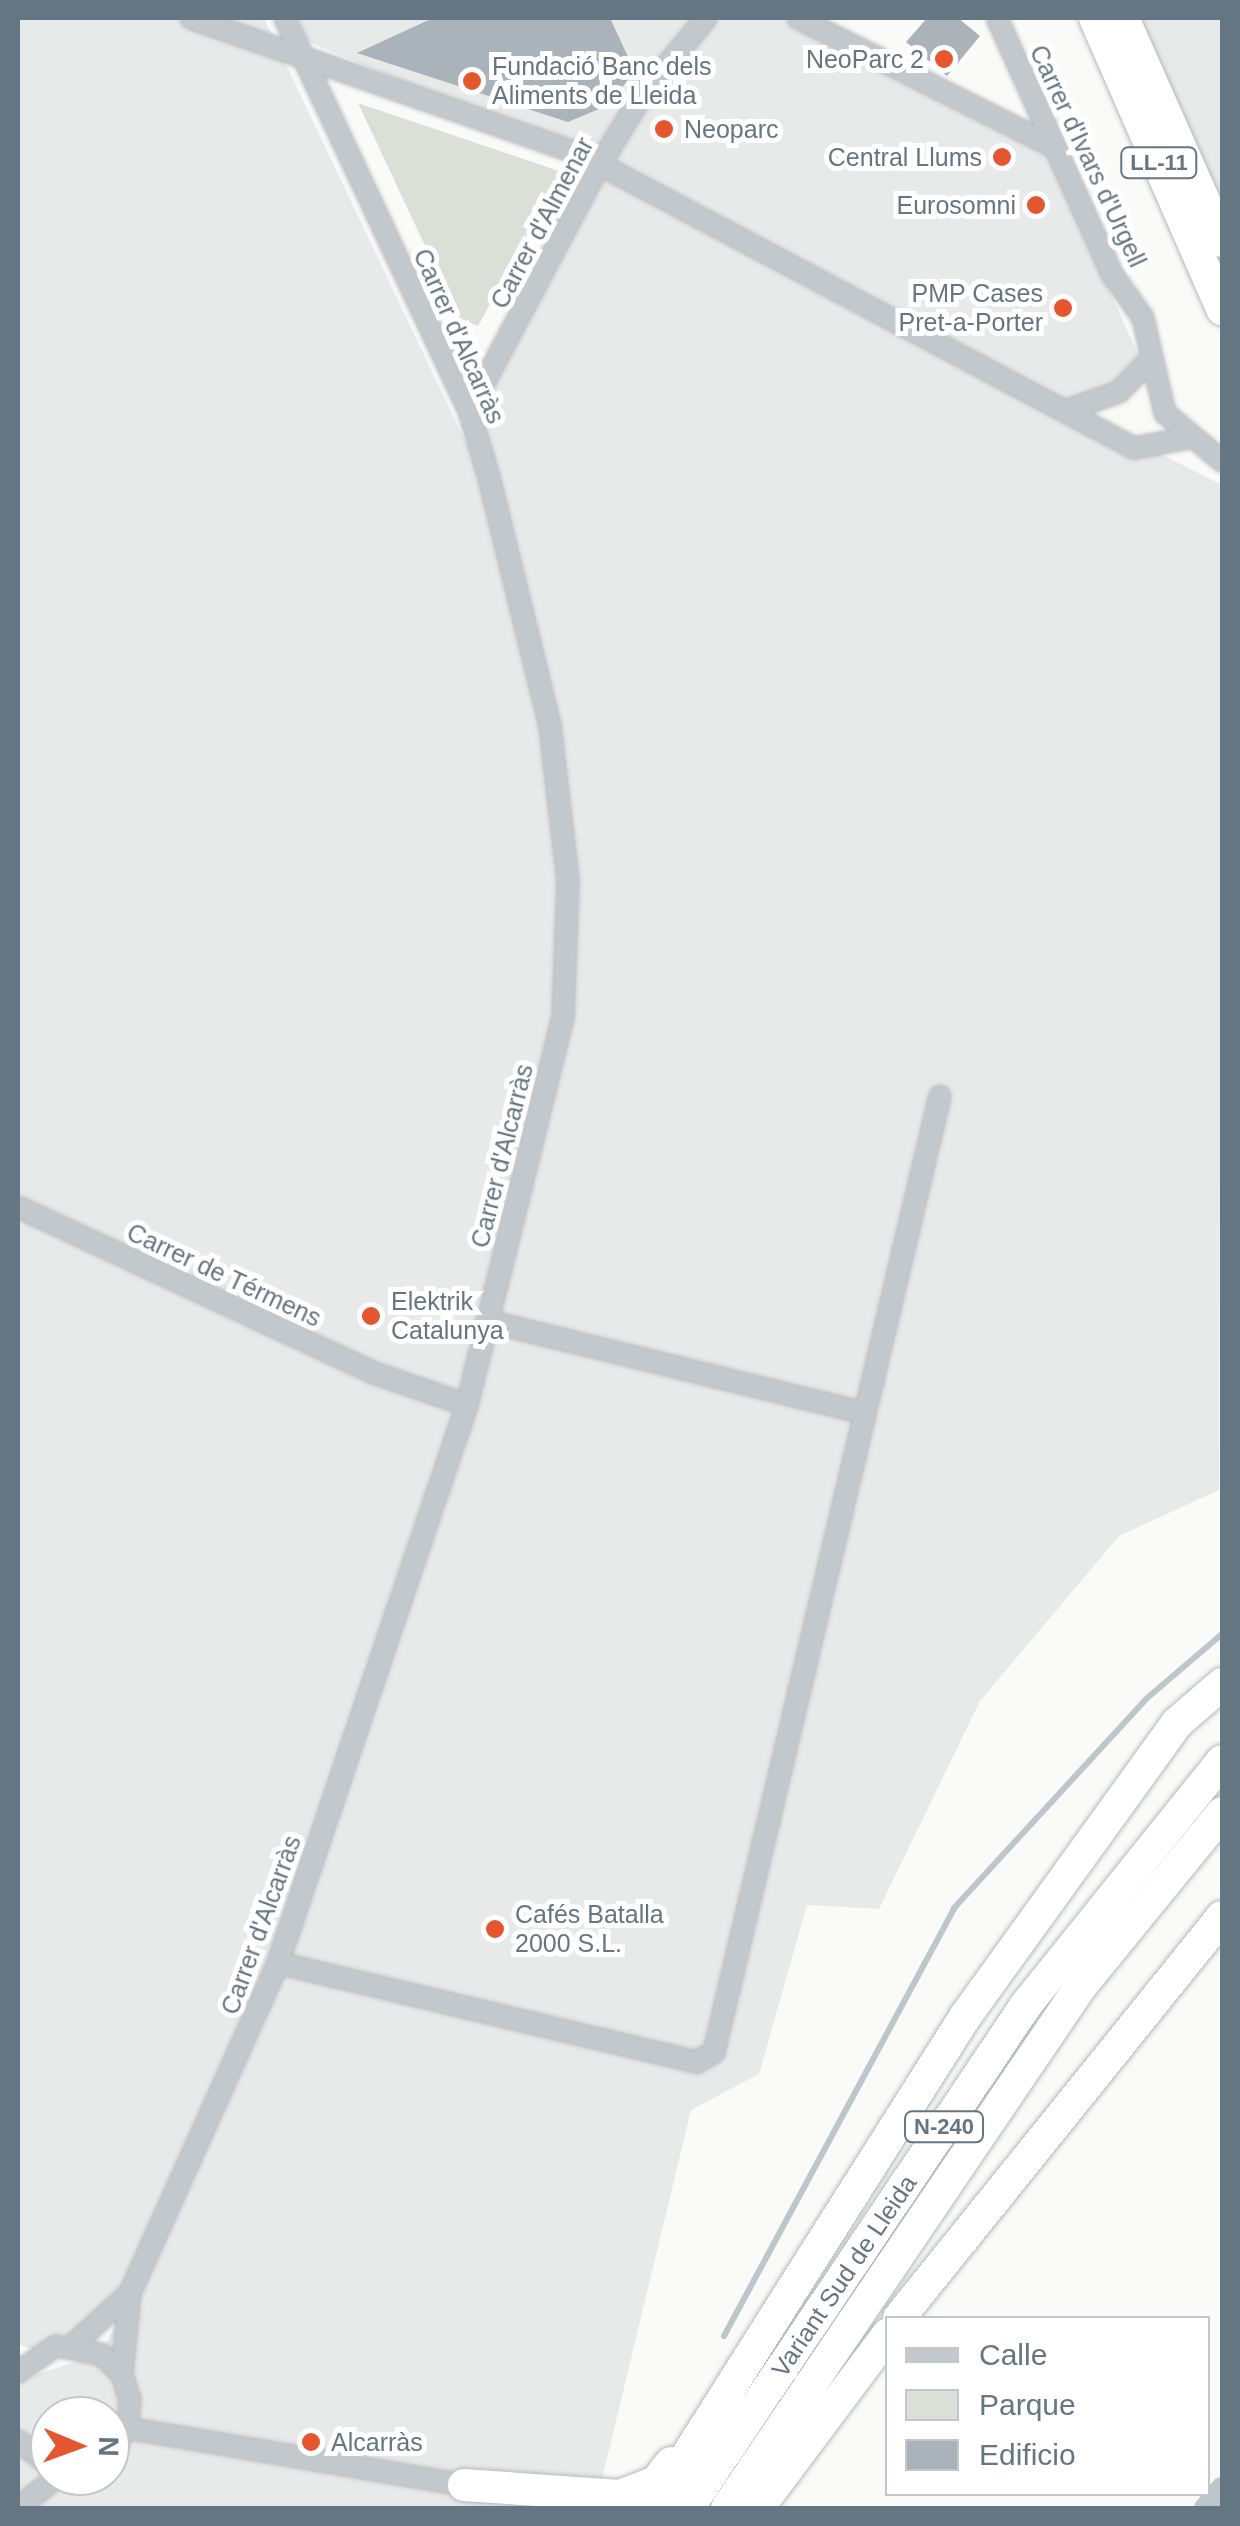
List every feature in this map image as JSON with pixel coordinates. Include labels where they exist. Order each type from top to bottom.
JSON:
[{"type":"highway","name":"LL-11","points":[[1095,18],[1222,308]]},
{"type":"highway","name":"LL-11","points":[[1123,18],[1222,240]]},
{"type":"highway","points":[[1143,18],[1148,74]]},
{"type":"highway","name":"N-240","points":[[654,2508],[964,2017],[1177,1724],[1222,1684]]},
{"type":"highway","name":"Variant Sud de Lleida","points":[[688,2508],[1026,2005],[1222,1761]]},
{"type":"highway","name":"Variant Sud de Lleida","points":[[727,2508],[1082,1986],[1222,1813]]},
{"type":"highway","points":[[901,2316],[1222,1917]]},
{"type":"highway","points":[[758,2508],[885,2338]]},
{"type":"highway","points":[[464,2486],[620,2496],[656,2482],[724,2397]]},
{"type":"highway","points":[[464,2486],[513,2508]]},
{"type":"street","points":[[190,18],[600,164],[1134,448],[1188,438]]},
{"type":"street","name":"Carrer d'Alcarràs","points":[[124,2396],[122,2374],[130,2292],[278,1963],[467,1405],[564,1018],[568,881],[550,726],[468,411],[286,18]]},
{"type":"street","name":"Carrer d'Almenar","points":[[468,411],[600,164],[643,94],[706,18]]},
{"type":"street","points":[[798,18],[1054,146]]},
{"type":"street","name":"Carrer d'Ivars d'Urgell","points":[[997,18],[1112,274],[1143,318],[1165,413],[1188,438],[1222,462]]},
{"type":"street","points":[[1068,410],[1118,392],[1152,358]]},
{"type":"street","points":[[278,1963],[706,2061],[718,2044],[940,1096]]},
{"type":"street","name":"Carrer de Térmens","points":[[18,1207],[374,1372],[467,1405]]},
{"type":"street","points":[[487,1320],[864,1413]]},
{"type":"street","name":"Carrer d'Alcarràs","points":[[73,2345],[130,2292]]},
{"type":"street","points":[[22,2361],[73,2345],[101,2354],[122,2374]]},
{"type":"street","points":[[130,2428],[464,2486]]},
{"type":"shaded area","points":[[18,18],[264,18],[493,500],[469,411],[600,164],[307,41],[297,18],[808,18],[1040,134],[1145,370],[1073,409],[1222,485],[1219,1490],[1119,1536],[980,1701],[879,1909],[807,1905],[759,2074],[691,2110],[595,2508],[18,2508],[18,2380],[101,2354],[143,2267],[84,2335],[40,2352],[18,2344]]},
{"type":"shaded area","points":[[1123,18],[1222,18],[1222,253]]},
{"type":"green space","points":[[358,103],[562,172],[478,326],[459,318]]},
{"type":"building","points":[[433,18],[610,18],[635,72],[606,106],[568,122],[357,53]]},
{"type":"building","name":"NeoParc 2","points":[[927,18],[958,18],[980,36],[947,76],[906,42]]},
{"type":"waterway","points":[[724,2336],[954,1908],[1146,1699],[1222,1634]]},
{"type":"waterway","points":[[1205,2508],[1222,2488]]},
{"type":"place","name":"NeoParc 2","points":[[944,59]]},
{"type":"place","name":"Fundació Banc dels Aliments de Lleida","points":[[472,81]]},
{"type":"place","name":"Neoparc","points":[[664,129]]},
{"type":"place","name":"Central Llums","points":[[1002,157]]},
{"type":"place","name":"Eurosomni","points":[[1036,205]]},
{"type":"place","name":"PMP Cases Pret-a-Porter","points":[[1063,308]]},
{"type":"place","name":"Elektrik Catalunya","points":[[371,1316]]},
{"type":"place","name":"Cafés Batalla 2000 S.L.","points":[[495,1929]]},
{"type":"place","name":"Alcarràs","points":[[311,2442]]}]
